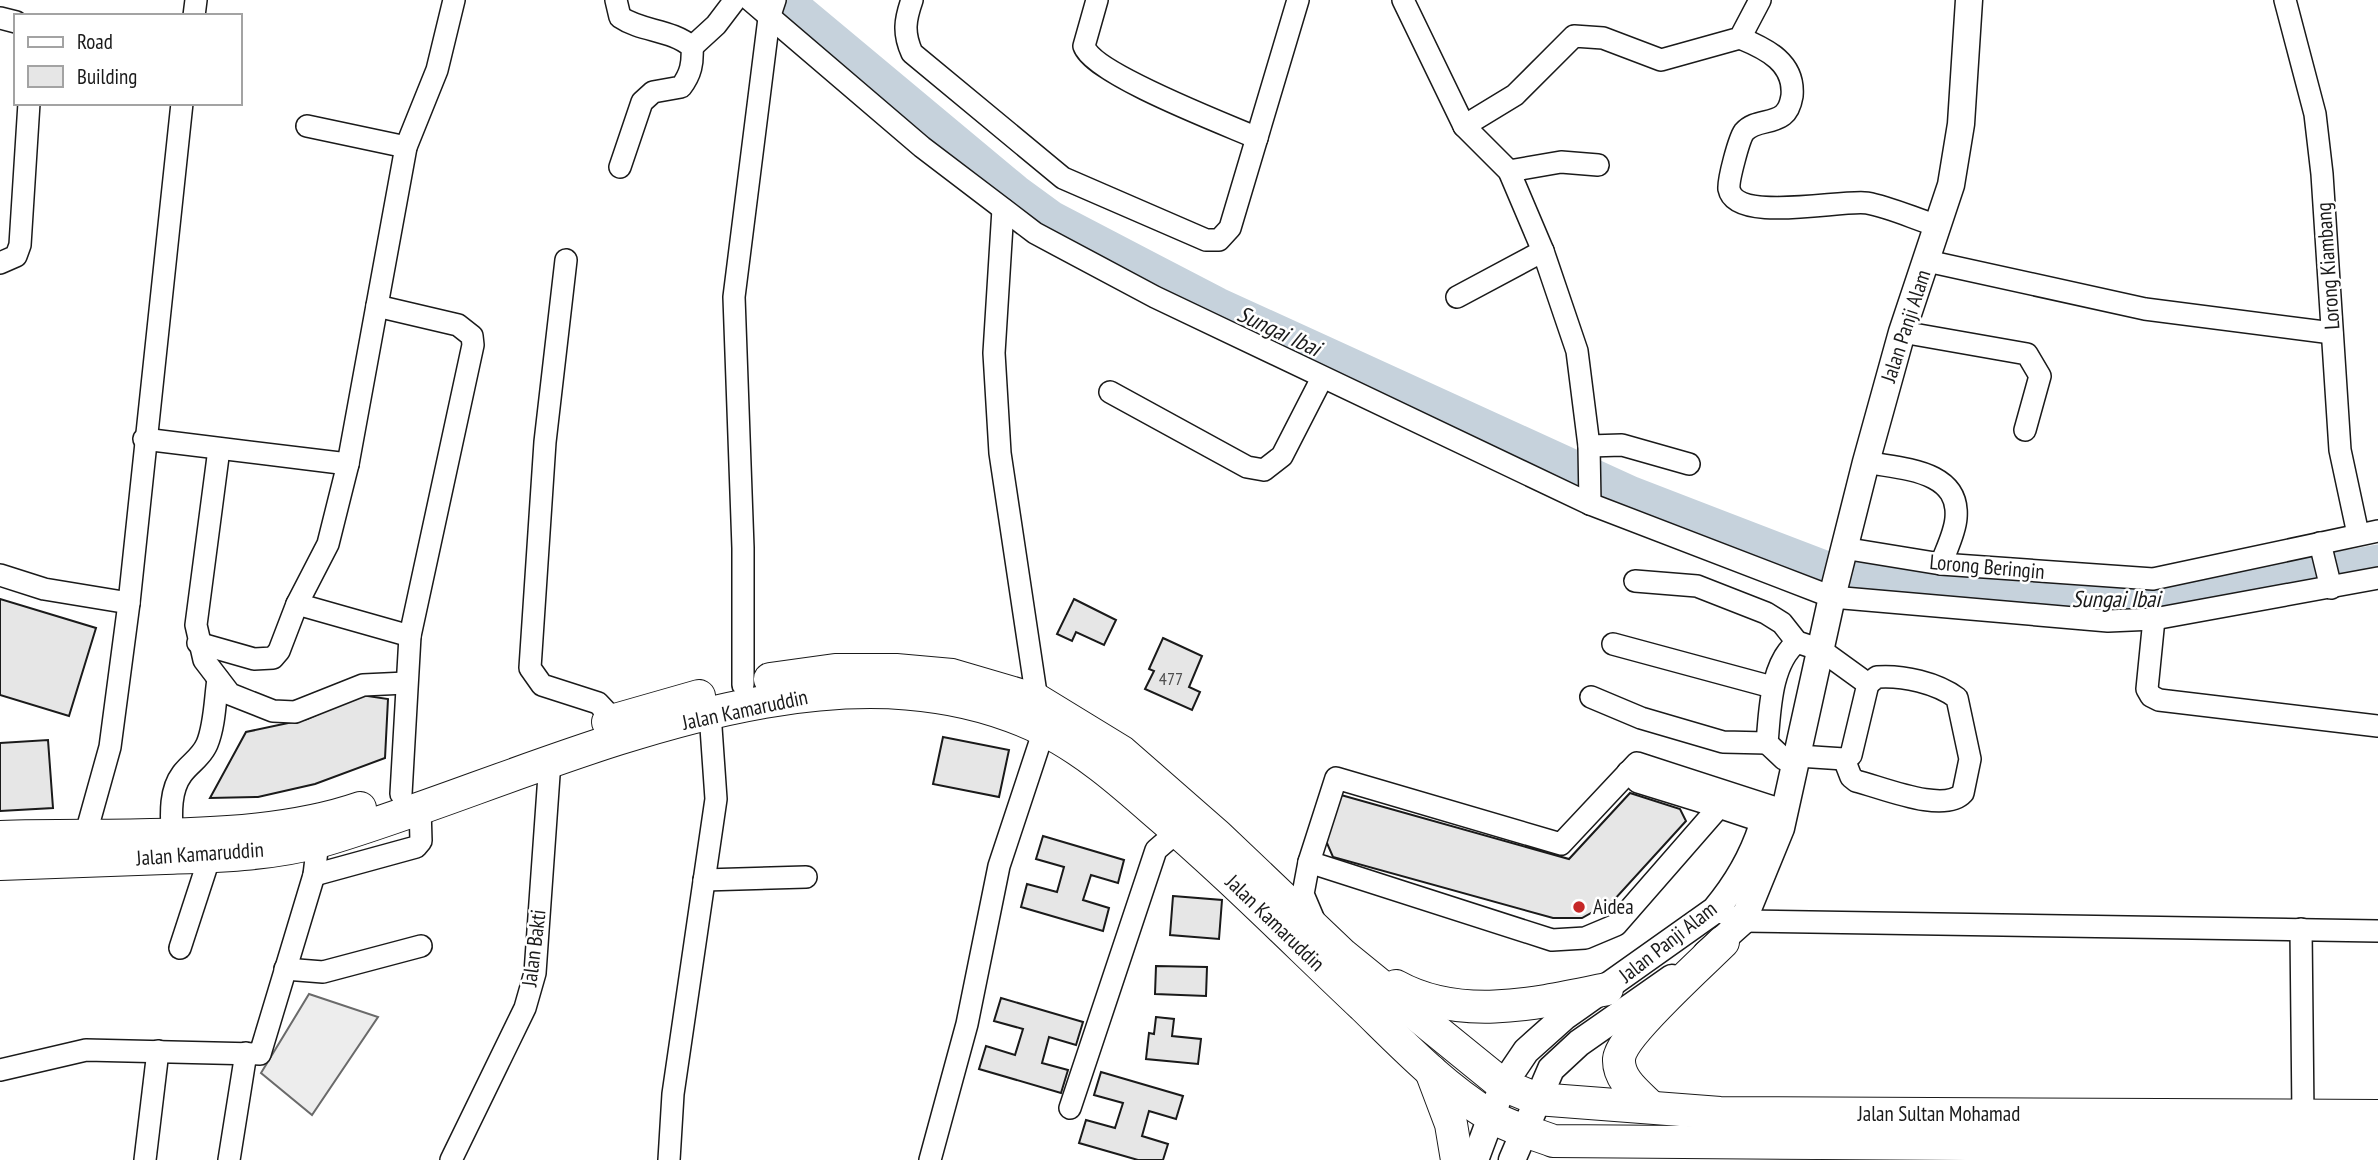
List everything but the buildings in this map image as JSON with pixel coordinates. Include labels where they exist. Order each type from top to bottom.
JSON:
[{"type":"highway","name":"Jalan Kamaruddin","points":[[0,864],[243,855],[318,842],[410,801],[614,720],[743,685],[835,670],[896,670],[952,675],[1122,752],[1218,836],[1343,955],[1503,1085]]},
{"type":"highway","name":"Jalan Kamaruddin","points":[[0,837],[237,832],[410,801],[710,713],[789,696],[874,691],[933,694],[989,708],[1040,715],[1178,831],[1431,1071],[1491,1117],[1524,1130]]},
{"type":"highway","points":[[1651,1107],[1627,1085],[1619,1059],[1628,1037],[1733,931]]},
{"type":"highway","points":[[1343,955],[1400,988],[1435,1001],[1493,1008],[1607,989]]},
{"type":"highway","points":[[1431,1071],[1451,1124],[1457,1160]]},
{"type":"highway","name":"Jalan Sultan Mohamad","points":[[1503,1085],[1537,1099],[2062,1140],[2303,1116],[2376,1142]]},
{"type":"highway","name":"Jalan Sultan Mohamad","points":[[1524,1130],[1553,1140],[2376,1142]]},
{"type":"highway","points":[[1586,1160],[1746,1141]]},
{"type":"main road","name":"Jalan Panji Alam","points":[[1512,1160],[1551,1069],[1579,1044],[1733,931],[1775,816],[1783,753],[1809,646],[1832,597],[1902,332],[1951,185],[1961,124],[1969,0]]},
{"type":"main road","name":"Jalan Panji Alam","points":[[1475,1160],[1503,1085],[1525,1051],[1563,1017],[1607,989],[1715,910],[1731,890],[1775,816]]},
{"type":"street","points":[[198,643],[254,659],[273,658],[279,651],[297,604],[328,544],[348,464],[406,147],[437,70],[454,0]]},
{"type":"street","points":[[616,0],[620,17],[630,24],[681,38],[692,47],[693,63],[689,77],[681,87],[653,92],[642,102],[620,167]]},
{"type":"street","points":[[692,47],[716,25],[735,0]]},
{"type":"street","points":[[750,0],[772,12],[922,147],[1035,233],[1155,297],[1590,503],[1832,597],[2108,621],[2154,619],[2330,584],[2378,578]]},
{"type":"street","points":[[912,0],[905,21],[906,38],[912,53],[924,66],[1068,180],[1206,240],[1219,240],[1230,228],[1298,0]]},
{"type":"street","points":[[1097,0],[1084,46],[1094,61],[1151,92],[1257,138]]},
{"type":"street","points":[[1403,0],[1464,126],[1509,171],[1542,251],[1577,351],[1590,447],[1590,503]]},
{"type":"street","points":[[1740,38],[1760,0]]},
{"type":"street","name":"Lorong Kiambang","points":[[2285,0],[2315,114],[2322,174],[2340,450],[2368,532]]},
{"type":"street","points":[[743,685],[743,548],[734,297],[772,12]]},
{"type":"street","points":[[1464,126],[1515,95],[1574,36],[1603,38],[1661,60],[1740,38],[1765,48],[1784,65],[1793,82],[1791,102],[1783,116],[1750,127],[1742,134],[1728,186],[1731,195],[1740,202],[1783,209],[1868,203],[1938,226]]},
{"type":"street","points":[[0,263],[16,256],[20,245],[29,105]]},
{"type":"street","points":[[86,834],[110,747],[129,603],[144,439],[182,105]]},
{"type":"street","points":[[307,126],[406,147]]},
{"type":"street","points":[[1509,171],[1561,162],[1598,165]]},
{"type":"street","points":[[930,1160],[967,1024],[999,866],[1040,715],[1000,453],[994,353],[1003,209]]},
{"type":"street","points":[[1457,297],[1542,251]]},
{"type":"street","points":[[566,260],[545,442],[530,668],[542,685],[598,704],[614,720]]},
{"type":"street","points":[[1927,261],[2146,309],[2332,333]]},
{"type":"street","points":[[314,875],[416,847],[421,841],[410,801],[406,683],[410,636],[473,345],[471,336],[458,324],[377,306]]},
{"type":"street","points":[[1902,332],[2027,354],[2040,376],[2025,429]]},
{"type":"street","points":[[1110,392],[1247,467],[1264,470],[1282,456],[1322,378]]},
{"type":"street","points":[[144,439],[348,464]]},
{"type":"street","points":[[1590,447],[1622,444],[1689,464]]},
{"type":"street","points":[[219,449],[196,625],[204,660],[218,679],[230,694],[273,711],[295,712],[363,685],[406,683]]},
{"type":"street","points":[[1866,462],[1926,474],[1942,481],[1954,496],[1956,519],[1941,564]]},
{"type":"street","name":"Lorong Beringin","points":[[1843,548],[1941,564],[2153,579],[2321,549],[2368,532]]},
{"type":"street","points":[[2321,549],[2330,584]]},
{"type":"street","points":[[0,575],[44,589],[129,603]]},
{"type":"street","points":[[1635,582],[1697,586],[1766,613],[1809,646],[1868,684]]},
{"type":"street","points":[[297,604],[410,636]]},
{"type":"street","points":[[2154,619],[2147,689],[2151,696],[2159,700],[2378,726]]},
{"type":"street","points":[[1613,644],[1772,687]]},
{"type":"street","points":[[1783,753],[1772,687],[1791,648],[1809,646]]},
{"type":"street","points":[[1591,697],[1641,718],[1723,742],[1783,753],[1844,759],[1851,755],[1868,684],[1877,677],[1943,688],[1957,698],[1970,759],[1963,793],[1951,800],[1933,802],[1856,781],[1851,777],[1844,759]]},
{"type":"street","points":[[172,832],[171,810],[175,788],[183,773],[199,759],[208,743],[218,679]]},
{"type":"street","points":[[669,1160],[673,1094],[716,799],[710,713]]},
{"type":"street","name":"Jalan Bakti","points":[[451,1160],[525,1008],[535,973],[551,761]]},
{"type":"street","points":[[1320,932],[1303,894],[1308,862],[1336,778],[1561,844],[1637,763],[1775,816]]},
{"type":"street","points":[[1628,772],[1638,782],[1719,807],[1775,816]]},
{"type":"street","points":[[1308,862],[1552,940],[1585,938],[1616,925],[1719,807]]},
{"type":"street","points":[[1070,1108],[1156,850],[1178,831]]},
{"type":"street","points":[[0,1070],[86,1050],[260,1054],[314,875],[318,842]]},
{"type":"street","points":[[180,948],[209,856]]},
{"type":"street","points":[[704,880],[806,877]]},
{"type":"street","points":[[1715,910],[1733,931],[2378,931]]},
{"type":"street","points":[[2301,929],[2303,1116]]},
{"type":"street","points":[[285,969],[323,972],[421,946]]},
{"type":"street","points":[[145,1160],[158,1051]]},
{"type":"street","points":[[229,1160],[246,1053]]},
{"type":"shaded area","points":[[309,994],[378,1017],[312,1115],[261,1073]]},
{"type":"waterway","name":"Sungai Ibai","points":[[787,0],[1016,191],[1053,218],[1218,304],[1632,493],[1827,568]]},
{"type":"waterway","name":"Sungai Ibai","points":[[1852,575],[2066,600],[2143,603],[2378,561]]},
{"type":"place","name":"Aidea","points":[[1579,907]]}]
